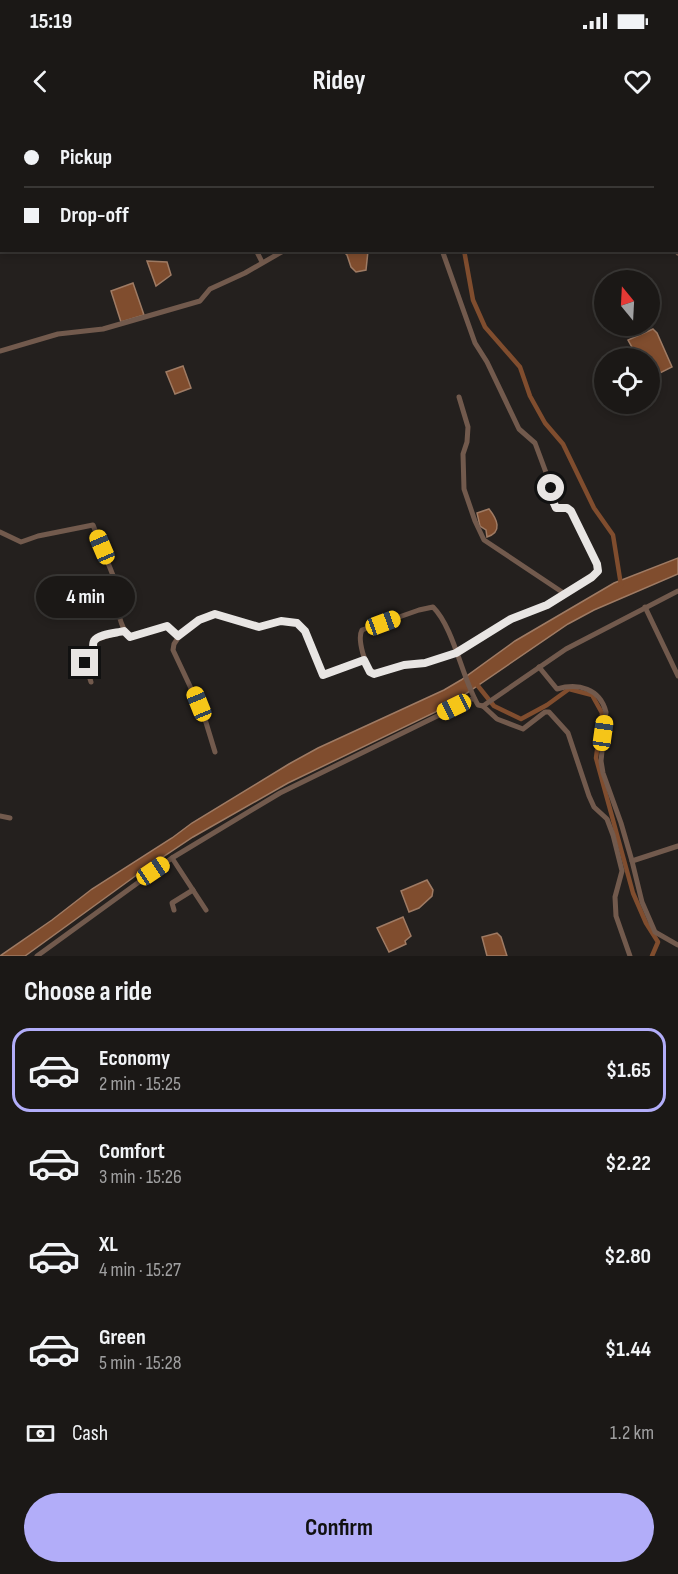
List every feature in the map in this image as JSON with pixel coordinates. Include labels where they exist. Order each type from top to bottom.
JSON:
[{"type":"street","points":[[257,252],[262,262]]},
{"type":"street","points":[[0,351],[58,334],[103,329],[200,301],[210,289],[245,273],[281,252]]},
{"type":"street","points":[[443,252],[475,343],[487,362],[519,429],[535,443],[551,486],[549,492],[551,499],[558,509],[570,510],[598,568],[592,577],[547,605],[504,623],[456,653],[425,663],[404,665],[374,674],[370,672],[364,660],[360,632],[428,607],[435,610],[440,618],[456,653],[472,695],[478,705],[484,706],[497,719],[522,729],[545,712],[549,712],[568,733],[589,796],[594,807],[607,819],[618,854],[622,871],[615,897],[616,916],[630,956]]},
{"type":"street","points":[[459,397],[468,427],[463,454],[464,489],[484,540],[565,594]]},
{"type":"street","points":[[0,532],[21,542],[38,536],[93,525],[116,583],[116,594],[124,631],[130,637],[167,626],[178,636]]},
{"type":"street","points":[[484,706],[566,649],[678,591]]},
{"type":"street","points":[[645,607],[678,676]]},
{"type":"street","points":[[214,752],[198,701],[175,657],[174,644],[178,636],[194,623],[211,614],[259,627],[281,621],[292,621],[305,631],[323,675],[364,660]]},
{"type":"street","points":[[91,682],[85,663],[94,654],[94,640],[124,631]]},
{"type":"street","points":[[539,667],[557,689],[567,686],[586,688],[592,691],[604,705],[606,712],[602,767],[632,861],[642,902],[653,930],[678,945]]},
{"type":"street","points":[[37,956],[172,858],[298,783],[472,695]]},
{"type":"street","points":[[0,816],[10,818]]},
{"type":"street","points":[[632,861],[678,846]]},
{"type":"street","points":[[172,858],[206,910]]},
{"type":"street","points":[[174,910],[172,903],[193,890]]},
{"type":"shaded area","points":[[344,252],[368,252],[366,270],[356,272],[351,267]]},
{"type":"shaded area","points":[[147,261],[167,262],[171,275],[156,286]]},
{"type":"shaded area","points":[[133,283],[144,315],[121,322],[111,291]]},
{"type":"shaded area","points":[[637,336],[658,336],[672,367],[660,373],[660,348],[632,348],[628,340]]},
{"type":"shaded area","points":[[183,366],[191,388],[175,394],[166,372]]},
{"type":"shaded area","points":[[489,509],[496,521],[497,529],[487,537],[486,530],[480,526],[477,513]]},
{"type":"shaded area","points":[[678,558],[678,574],[594,610],[568,624],[461,697],[449,702],[446,707],[288,783],[193,837],[25,956],[0,956],[92,889],[192,823],[289,764],[318,748],[444,690],[515,641],[614,583]]},
{"type":"shaded area","points":[[427,880],[433,890],[432,896],[419,908],[409,912],[401,891]]},
{"type":"shaded area","points":[[403,917],[411,936],[405,941],[406,944],[389,952],[377,928]]},
{"type":"shaded area","points":[[497,933],[501,937],[507,956],[487,956],[482,937]]},
{"type":"waterway","points":[[464,252],[473,300],[485,327],[520,367],[530,396],[545,423],[563,444],[594,508],[613,535],[621,585]]},
{"type":"waterway","points":[[474,681],[494,706],[521,719],[547,705],[569,689],[592,695],[602,713],[596,758],[633,893],[646,923],[658,942],[652,956]]},
{"type":"route","points":[[85,663],[93,656],[94,640],[99,637],[124,631],[130,637],[167,626],[178,636],[211,614],[259,627],[281,621],[297,623],[305,631],[323,675],[364,660],[370,672],[374,674],[404,665],[425,663],[456,653],[511,619],[547,605],[598,571],[597,564],[571,511],[569,508],[556,508],[549,492],[551,488]]}]
